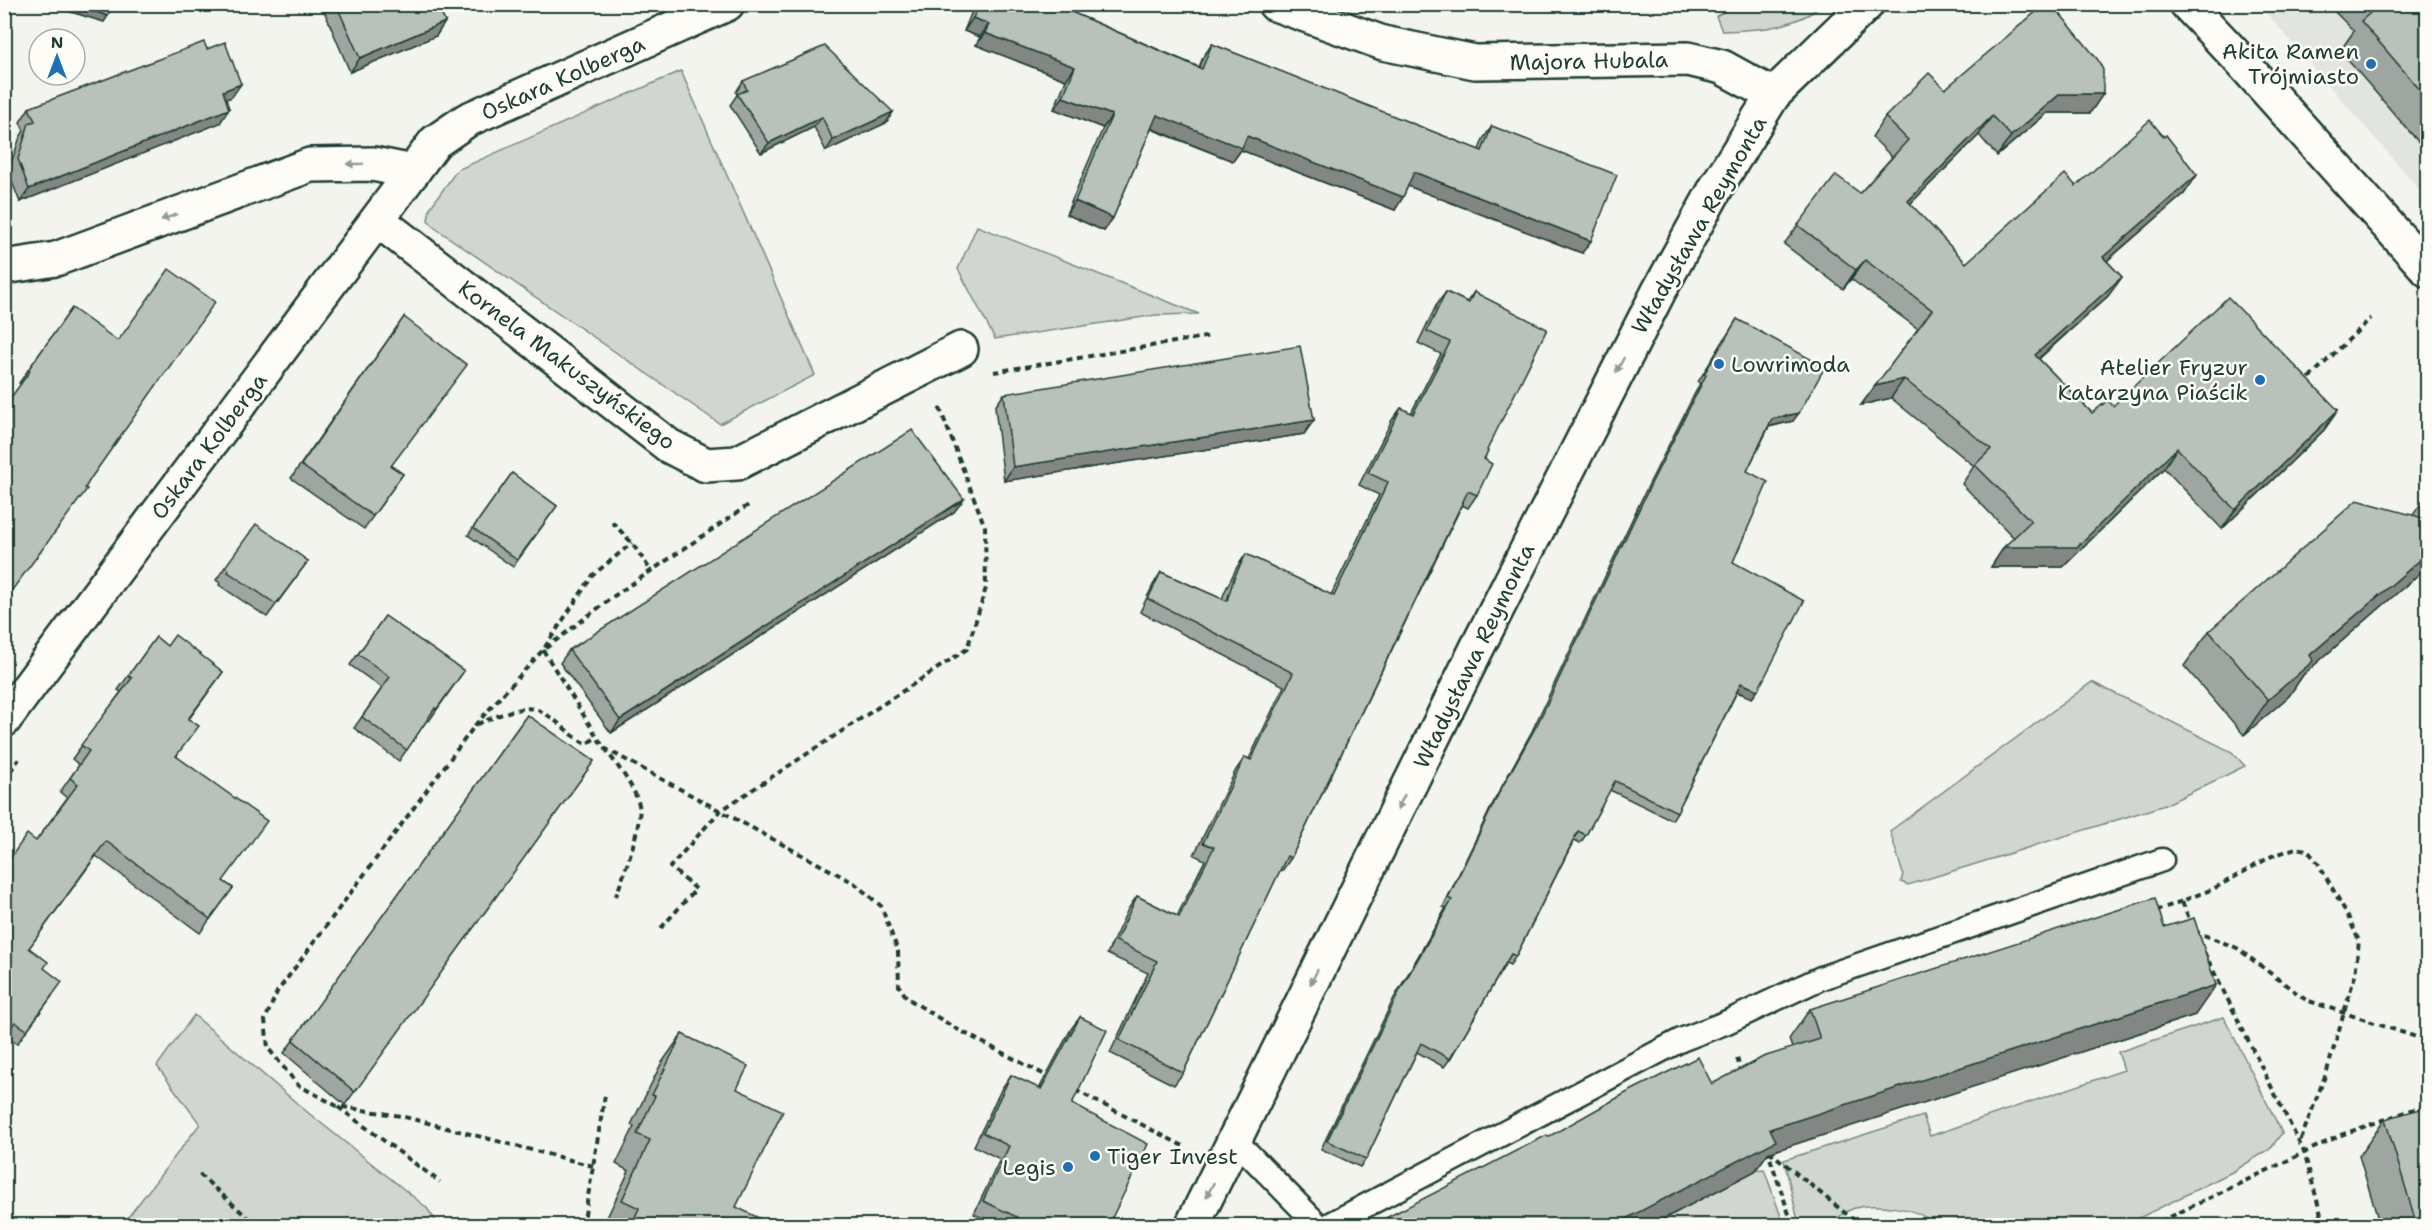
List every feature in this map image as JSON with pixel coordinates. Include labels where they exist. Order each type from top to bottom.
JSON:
[{"type":"street","name":"Oskara Kolberga","points":[[4,720],[435,142],[467,120],[728,4]]},
{"type":"street","name":"Majora Hubala","points":[[1275,4],[1383,43],[1475,62],[1688,59],[1722,67],[1773,95]]},
{"type":"street","points":[[1773,95],[1867,4]]},
{"type":"street","points":[[2187,4],[2427,270]]},
{"type":"street","name":"Władysława Reymonta","points":[[1192,1226],[1595,412],[1717,186],[1773,95]]},
{"type":"street","points":[[4,267],[56,259],[310,165],[373,164],[413,172]]},
{"type":"street","name":"Kornela Makuszyńskiego","points":[[379,220],[669,446],[706,465],[737,462],[961,349]]},
{"type":"lane","points":[[1328,1226],[1681,1040],[1725,1023],[1821,978],[2162,860]]},
{"type":"lane","points":[[1235,1140],[1319,1226]]},
{"type":"path","points":[[2309,378],[2370,318]]},
{"type":"path","points":[[988,374],[1211,336]]},
{"type":"path","points":[[661,928],[696,889],[670,867],[720,811],[967,649],[986,588],[985,527],[937,400]]},
{"type":"path","points":[[543,650],[651,571],[756,500]]},
{"type":"path","points":[[612,522],[632,543],[651,571]]},
{"type":"path","points":[[440,1182],[337,1106],[298,1085],[268,1048],[265,1020],[277,992],[476,724],[543,650],[593,574],[632,543]]},
{"type":"path","points":[[543,650],[604,748],[632,788],[639,806],[629,856],[616,896]]},
{"type":"path","points":[[476,724],[524,708],[538,709],[586,744],[597,737]]},
{"type":"path","points":[[604,748],[854,883],[881,906],[898,951],[898,986],[907,998],[953,1027],[1056,1081]]},
{"type":"path","points":[[2149,913],[2213,889],[2272,856],[2296,848],[2307,850],[2318,864],[2347,914],[2359,941],[2355,975],[2327,1071],[2299,1144]]},
{"type":"path","points":[[2182,902],[2194,931],[2304,1152],[2324,1226]]},
{"type":"path","points":[[2194,931],[2236,948],[2306,1000],[2427,1041]]},
{"type":"path","points":[[1725,1023],[1746,1085]]},
{"type":"path","points":[[1067,1086],[1191,1150]]},
{"type":"path","points":[[583,1226],[605,1095]]},
{"type":"path","points":[[2151,1226],[2341,1135],[2427,1104]]},
{"type":"path","points":[[337,1106],[401,1116],[593,1166]]},
{"type":"path","points":[[1764,1140],[1793,1226]]},
{"type":"path","points":[[1768,1151],[1861,1226]]},
{"type":"path","points":[[199,1174],[257,1226]]},
{"type":"path","points":[[133,1226],[135,1218]]},
{"type":"shaded area","points":[[1736,5],[1814,5],[1816,10],[1782,25],[1722,31],[1716,16]]},
{"type":"shaded area","points":[[2259,5],[2427,5],[2427,198]]},
{"type":"shaded area","points":[[681,71],[815,375],[720,424],[435,228],[428,220],[430,208],[457,170]]},
{"type":"shaded area","points":[[977,226],[1199,314],[1157,315],[995,339],[958,269]]},
{"type":"shaded area","points":[[2092,682],[2232,752],[2245,766],[2165,805],[1908,885],[1901,882],[1903,874],[1890,831]]},
{"type":"shaded area","points":[[194,1015],[306,1111],[426,1207],[439,1225],[122,1225],[200,1124],[157,1066]]},
{"type":"shaded area","points":[[2224,1017],[2282,1133],[2270,1149],[2234,1171],[2125,1225],[1933,1225],[1919,1214],[1908,1210],[1874,1206],[1851,1209],[1824,1226],[1799,1225],[1784,1160],[1923,1116],[1930,1136],[2124,1070],[2118,1052]]},
{"type":"shaded area","points":[[1764,1169],[1784,1225],[1648,1226],[1752,1170]]},
{"type":"building","points":[[73,4],[112,4],[108,16]]},
{"type":"building","points":[[336,4],[437,4],[445,22],[360,58]]},
{"type":"building","points":[[979,4],[1053,4],[1202,69],[1212,44],[1482,151],[1492,126],[1617,175],[1591,241],[1414,172],[1403,197],[1247,136],[1242,148],[1157,115],[1113,218],[1075,201],[1112,115],[1063,97],[1075,67],[985,33],[989,24],[973,18]]},
{"type":"building","points":[[2045,4],[2052,4],[2098,60],[2103,70],[2103,94],[2060,94],[2011,136],[1992,116],[1908,201],[1966,263],[2065,174],[2076,186],[2150,120],[2164,137],[2166,135],[2197,175],[2103,257],[2122,277],[2035,355],[2092,413],[2108,400],[2113,406],[2228,297],[2338,410],[2235,510],[2177,448],[2077,547],[2004,547],[2031,521],[1975,465],[1991,449],[1904,379],[1875,386],[1932,310],[1865,260],[1856,270],[1798,225],[1836,175],[1860,193],[1908,140],[1885,117],[1929,73],[1945,89]]},
{"type":"building","points":[[2378,4],[2427,4],[2427,98],[2361,21]]},
{"type":"building","points":[[204,42],[207,49],[225,42],[241,84],[223,91],[229,109],[29,189],[18,159],[29,123],[35,121],[29,108]]},
{"type":"building","points":[[825,46],[893,112],[833,140],[822,117],[769,143],[737,94],[747,90],[743,81]]},
{"type":"building","points":[[169,269],[215,302],[91,478],[85,488],[87,489],[4,601],[4,407],[72,308],[118,341]]},
{"type":"building","points":[[1446,292],[1469,303],[1474,292],[1547,329],[1487,450],[1484,459],[1492,464],[1477,495],[1468,491],[1291,858],[1287,856],[1183,1073],[1119,1040],[1157,961],[1116,941],[1137,896],[1179,917],[1214,847],[1203,843],[1245,757],[1251,760],[1293,673],[1148,599],[1161,572],[1227,601],[1234,578],[1246,554],[1334,596],[1388,482],[1368,473],[1401,408],[1413,414],[1450,342],[1427,331]]},
{"type":"building","points":[[404,317],[467,365],[391,466],[403,474],[373,516],[301,465]]},
{"type":"building","points":[[1737,319],[1825,367],[1799,413],[1772,419],[1747,471],[1768,482],[1733,562],[1804,601],[1758,690],[1741,683],[1677,812],[1615,781],[1586,835],[1578,831],[1516,956],[1511,954],[1450,1059],[1421,1043],[1366,1159],[1327,1141],[1400,990],[1452,900],[1448,898],[1500,791],[1538,723],[1651,484],[1706,375],[1704,374]]},
{"type":"building","points":[[1300,346],[1314,420],[1013,467],[1004,394]]},
{"type":"building","points":[[912,430],[964,499],[620,720],[569,650]]},
{"type":"building","points":[[512,473],[557,506],[517,560],[473,528]]},
{"type":"building","points":[[2357,500],[2427,519],[2427,554],[2310,655],[2313,661],[2268,700],[2209,631]]},
{"type":"building","points":[[256,524],[308,561],[276,604],[228,572],[229,570],[225,567]]},
{"type":"building","points":[[385,616],[464,671],[436,710],[435,708],[407,750],[362,717],[390,677],[358,654]]},
{"type":"building","points":[[175,635],[223,672],[188,719],[199,726],[176,756],[267,821],[223,881],[233,888],[210,919],[106,841],[29,948],[48,962],[44,968],[62,982],[27,1030],[15,1022],[4,1036],[4,867],[27,834],[36,841],[78,784],[70,778],[89,751],[81,745],[132,678],[128,676],[156,637],[167,646]]},
{"type":"building","points":[[527,715],[594,761],[355,1092],[293,1040]]},
{"type":"building","points":[[2155,898],[2164,927],[2194,918],[2216,985],[1770,1129],[1776,1141],[1612,1226],[1377,1226],[1376,1223],[1547,1135],[1548,1137],[1626,1093],[1698,1057],[1712,1084],[1763,1057],[1820,1039],[1810,1009]]},
{"type":"building","points":[[1080,1017],[1107,1030],[1072,1104],[1148,1144],[1108,1226],[1013,1226],[1017,1217],[983,1201],[1009,1146],[983,1133],[1011,1075],[1041,1089]]},
{"type":"building","points":[[682,1034],[748,1066],[737,1089],[783,1111],[736,1207],[769,1223],[768,1226],[631,1226],[639,1208],[622,1200],[650,1140],[637,1134],[655,1096],[652,1095]]},
{"type":"building","points":[[2427,1107],[2427,1226],[2417,1226],[2385,1119]]},
{"type":"place","name":"Akita Ramen Trójmiasto","points":[[2371,64]]},
{"type":"place","name":"Lowrimoda","points":[[1719,364]]},
{"type":"place","name":"Atelier Fryzur Katarzyna Piaścik","points":[[2260,380]]},
{"type":"place","name":"Tiger Invest","points":[[1095,1156]]},
{"type":"place","name":"Legis","points":[[1068,1167]]}]
